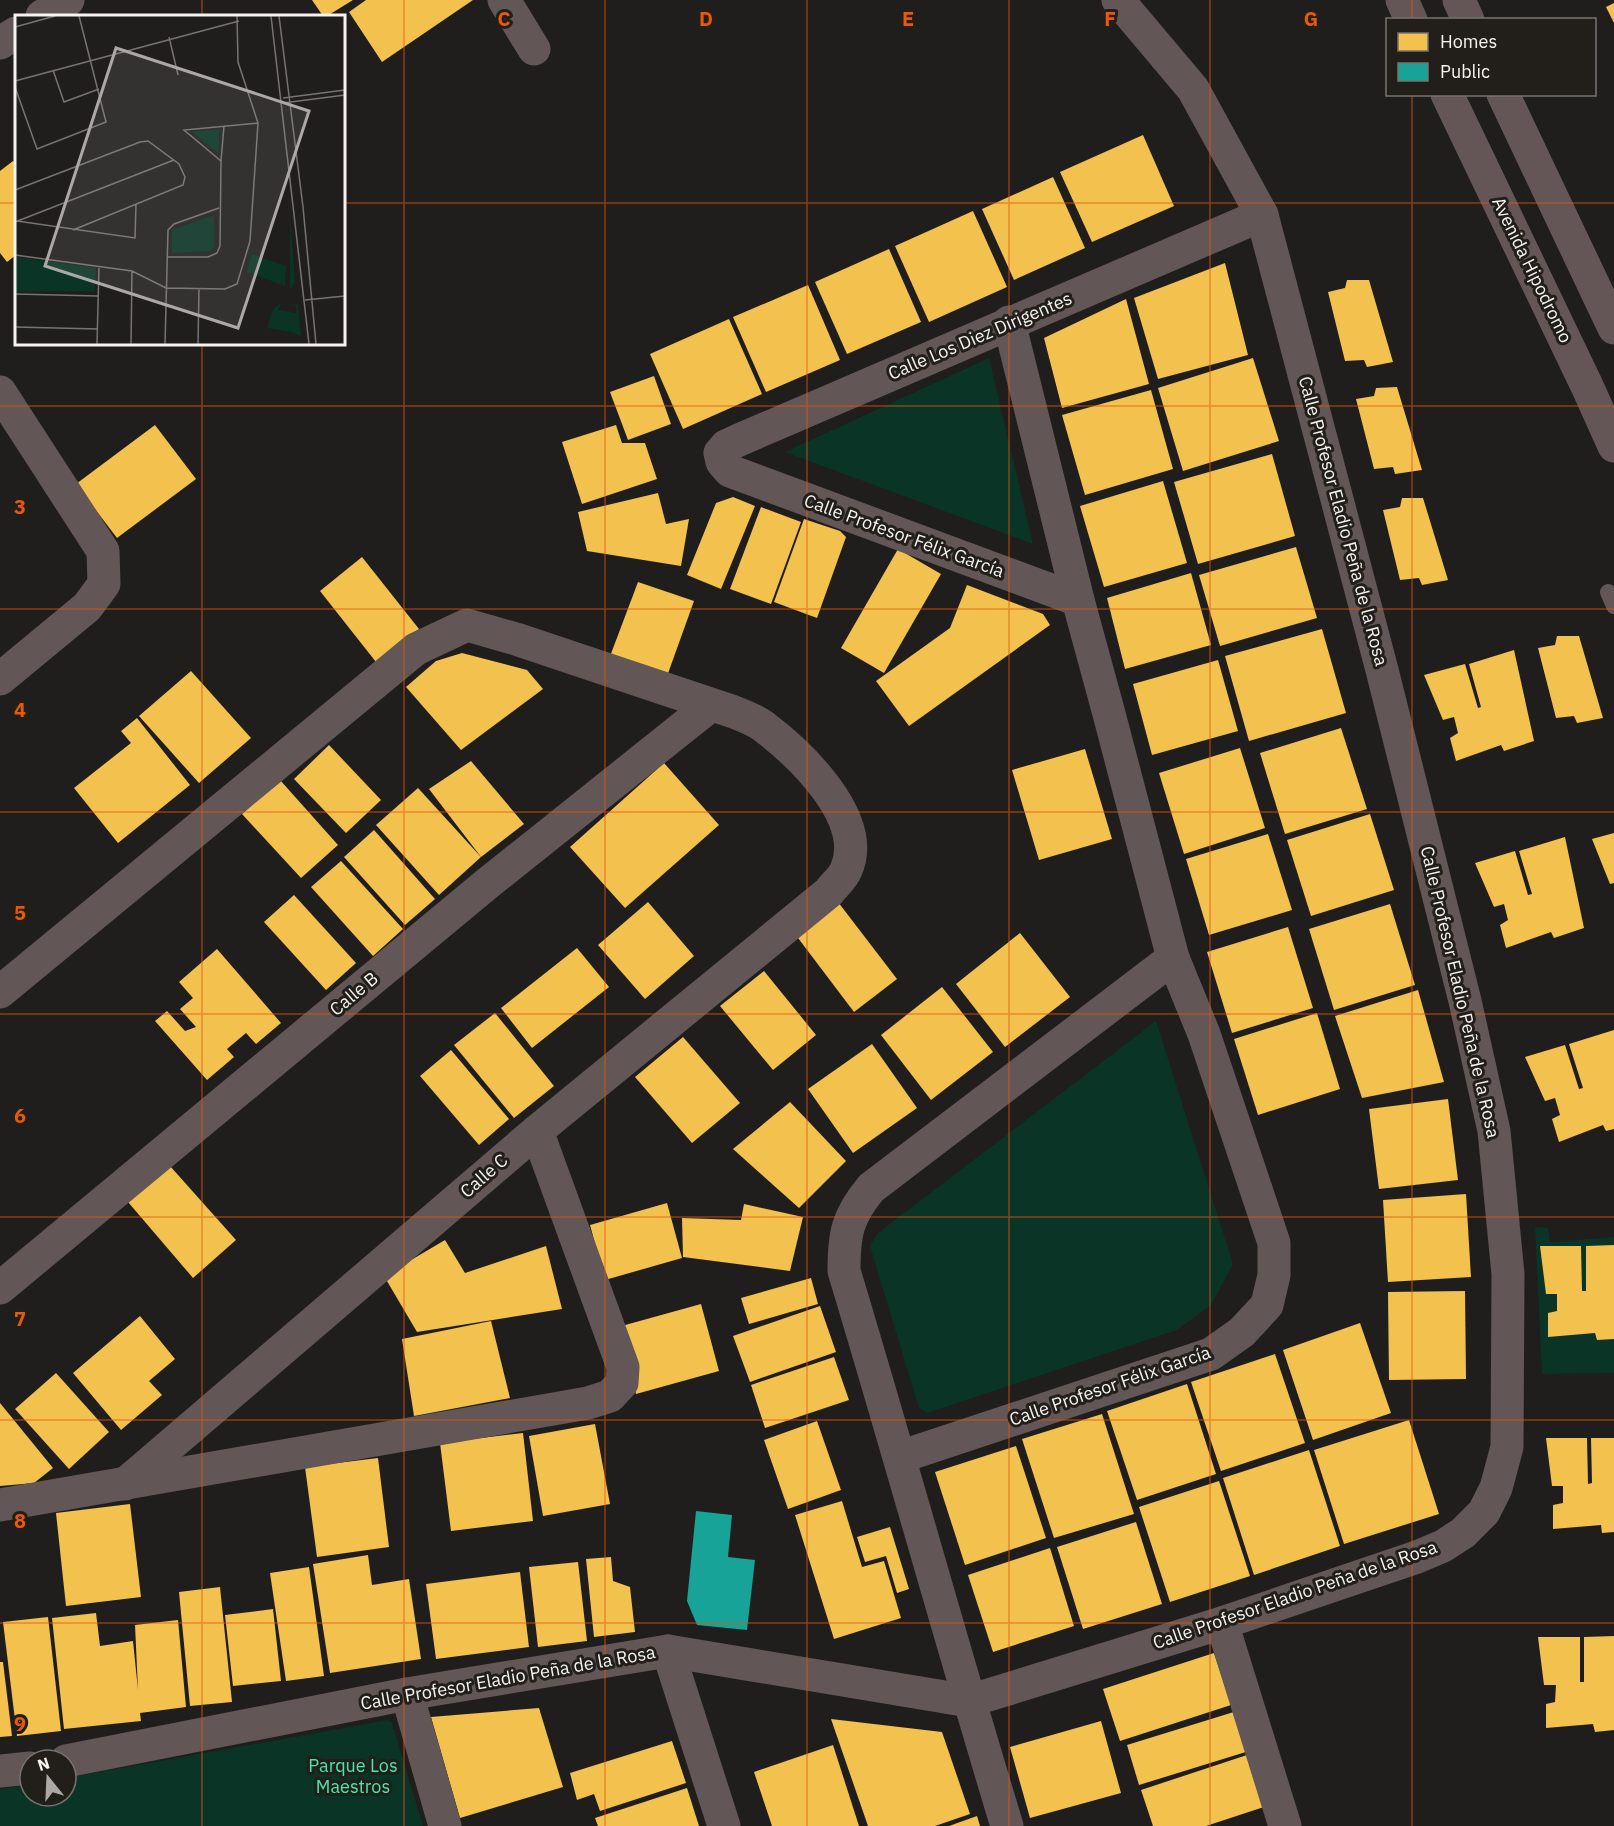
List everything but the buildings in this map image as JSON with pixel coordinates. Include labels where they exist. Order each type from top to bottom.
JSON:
[{"type":"main road","points":[[1459,0],[1467,18]]},
{"type":"main road","name":"Avenida Hipodromo","points":[[1449,96],[1614,446]]},
{"type":"main road","points":[[1504,96],[1614,328]]},
{"type":"street","points":[[44,15],[68,0]]},
{"type":"street","points":[[504,0],[534,49]]},
{"type":"street","name":"Calle Profesor Eladio Peña de la Rosa","points":[[78,1759],[407,1694],[668,1651],[969,1701],[1222,1623],[1418,1557],[1443,1546],[1463,1533],[1484,1512],[1496,1488],[1507,1447],[1508,1274],[1494,1131],[1465,1001],[1388,693],[1262,215],[1193,89],[1118,0]]},
{"type":"street","points":[[0,43],[15,34]]},
{"type":"street","name":"Calle Los Diez Dirigentes","points":[[730,471],[722,462],[720,453],[726,446],[1262,215]]},
{"type":"street","name":"Calle Profesor Félix García","points":[[900,1456],[1211,1354],[1242,1332],[1267,1305],[1274,1275],[1274,1243],[1204,1034],[1173,958],[1078,600],[1010,322]]},
{"type":"street","points":[[0,392],[103,551],[104,584],[87,607],[0,679]]},
{"type":"street","name":"Calle Profesor Félix García","points":[[730,471],[1078,600]]},
{"type":"street","points":[[0,992],[416,650],[467,626],[516,639],[711,705]]},
{"type":"street","name":"Calle C","points":[[125,1484],[537,1131],[829,892],[846,872],[851,851],[848,830],[842,811],[823,783],[762,725],[734,712],[711,705]]},
{"type":"street","name":"Calle B","points":[[0,1288],[478,891],[711,705]]},
{"type":"street","points":[[1007,1826],[844,1271],[844,1249],[848,1227],[857,1205],[871,1188],[1173,958]]},
{"type":"street","points":[[0,1505],[588,1403],[610,1396],[622,1383],[623,1367],[537,1131]]},
{"type":"street","points":[[1222,1623],[1285,1826]]},
{"type":"street","points":[[668,1651],[724,1826]]},
{"type":"street","points":[[407,1694],[445,1826]]},
{"type":"street","points":[[0,1771],[18,1769]]},
{"type":"green space","points":[[989,358],[1033,544],[785,452]]},
{"type":"green space","points":[[1156,1021],[1233,1264],[1211,1305],[1177,1330],[927,1413],[919,1408],[870,1246],[877,1234]]},
{"type":"green space","points":[[1535,1227],[1548,1228],[1550,1242],[1614,1237],[1614,1373],[1542,1374]]},
{"type":"green space","name":"Parque Los Maestros","points":[[388,1720],[392,1723],[423,1826],[0,1826],[0,1789],[18,1787],[18,1808],[78,1808],[78,1776]]}]
